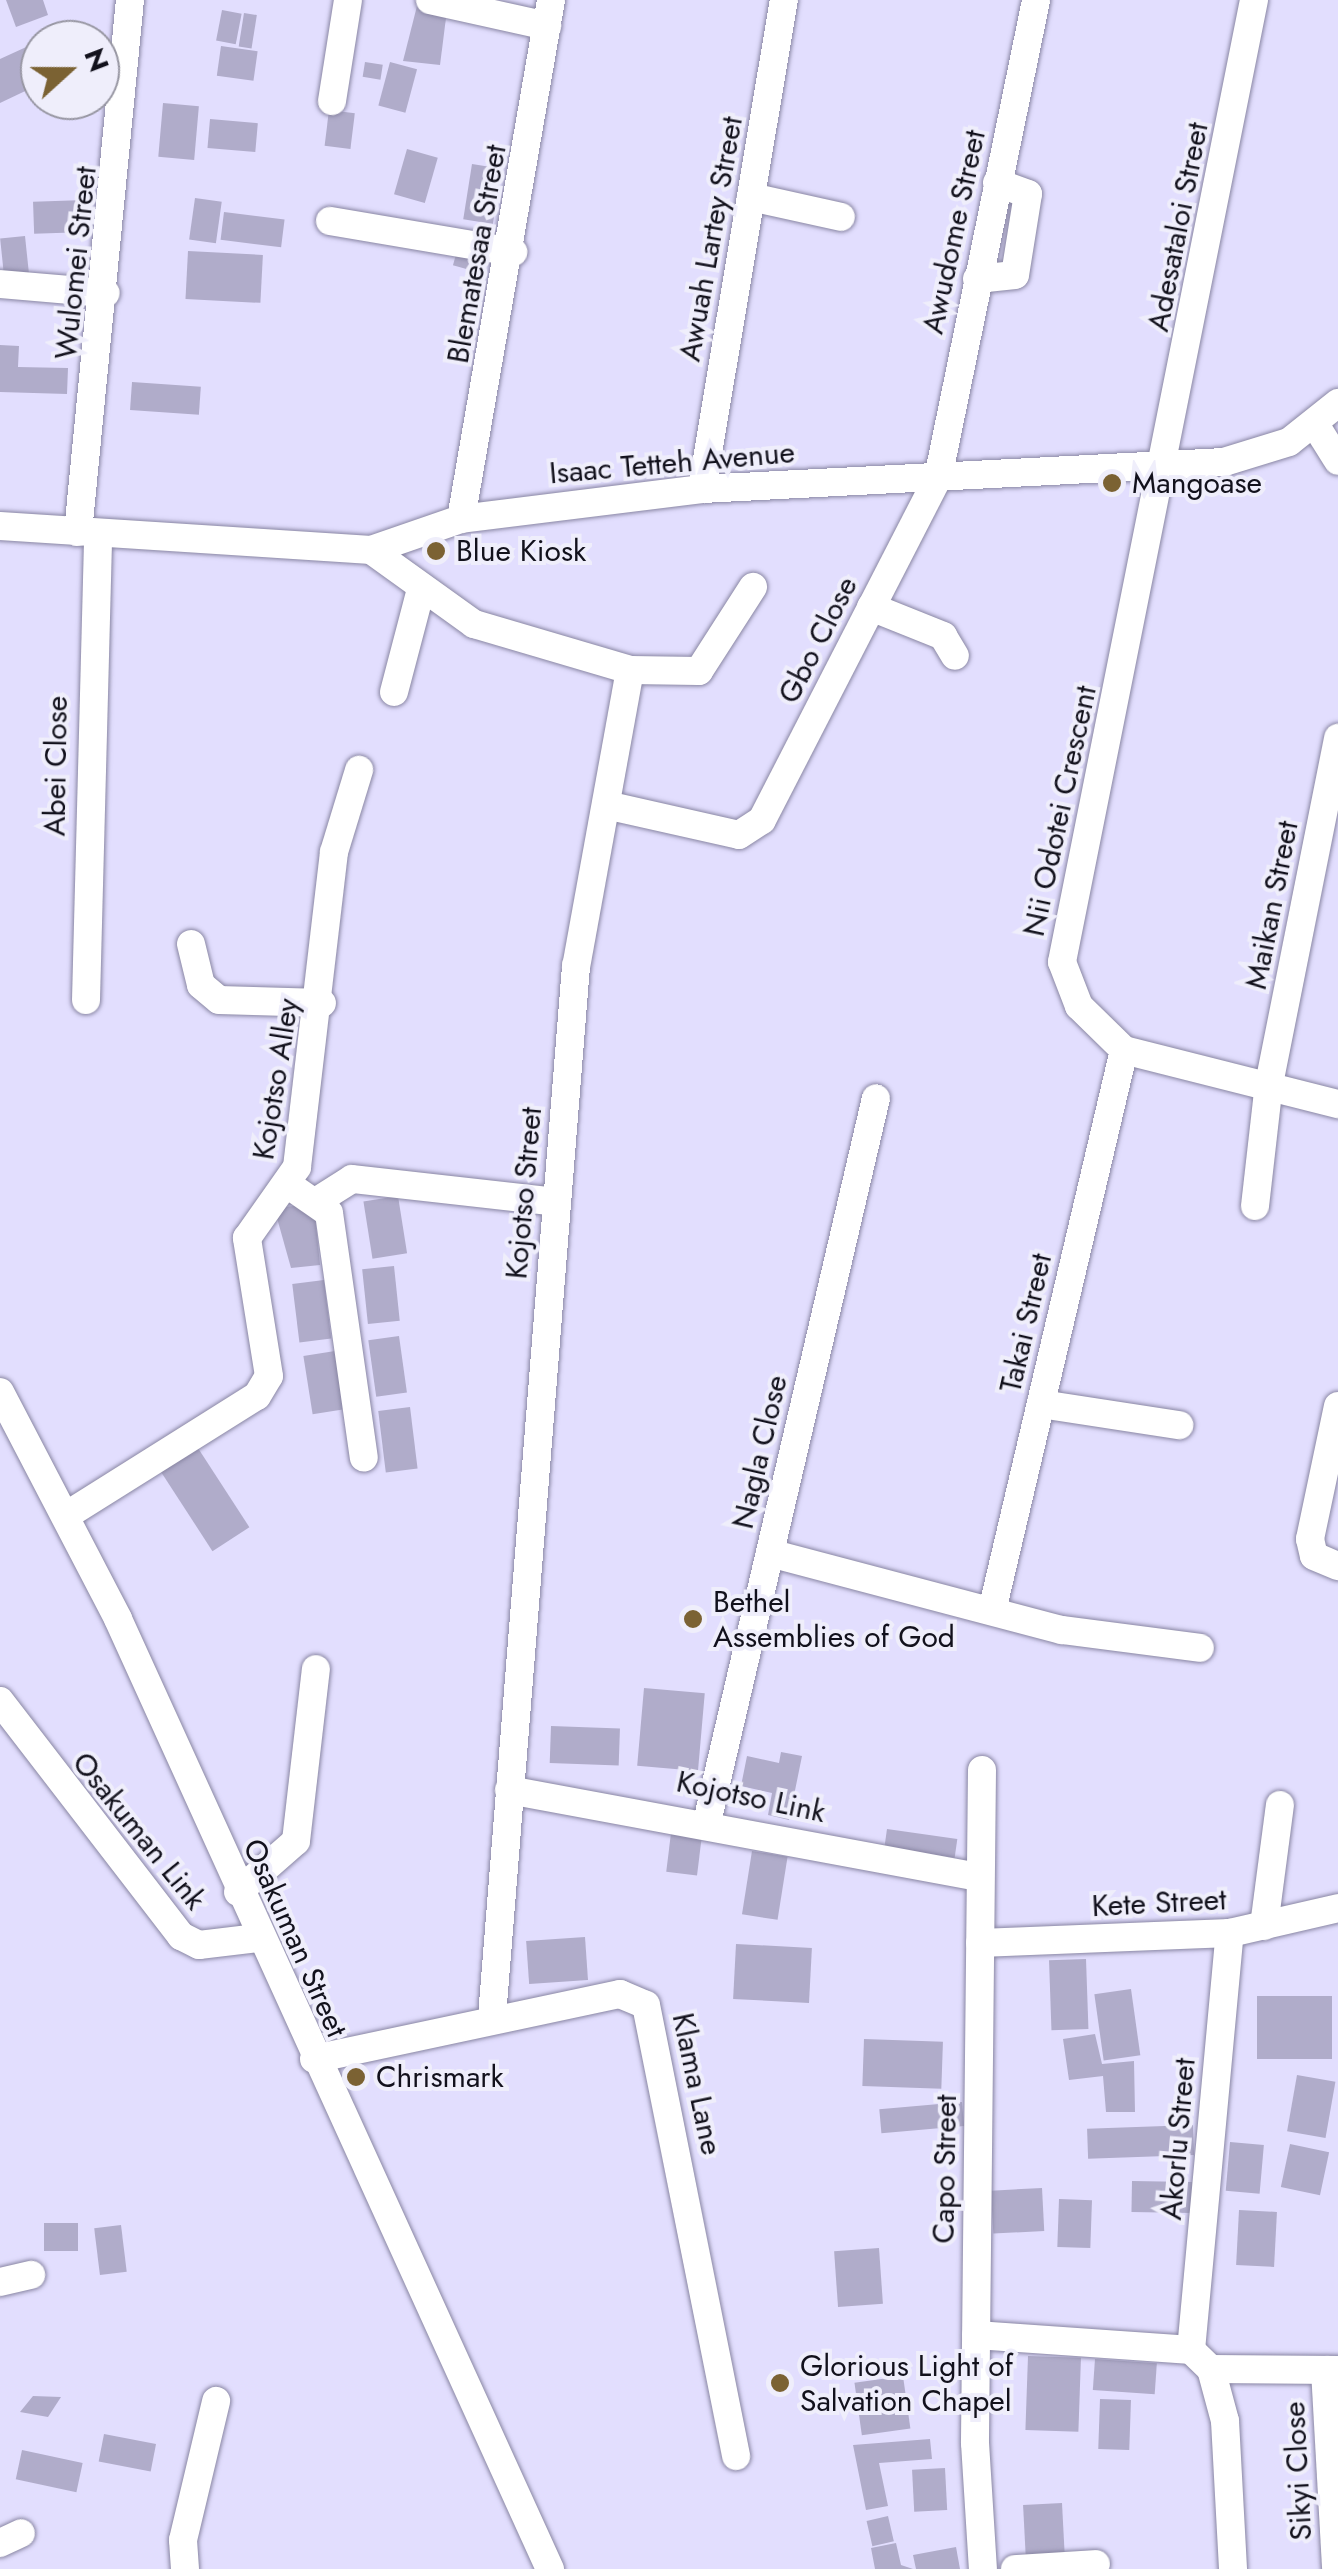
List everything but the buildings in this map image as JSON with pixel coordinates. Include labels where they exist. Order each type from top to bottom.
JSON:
[{"type":"street","name":"Wulomei Street","points":[[88,533],[130,0]]},
{"type":"street","points":[[332,100],[348,0]]},
{"type":"street","points":[[430,0],[549,13]]},
{"type":"street","name":"Awuah Lartey Street","points":[[702,488],[784,0]]},
{"type":"street","name":"Awudome Street","points":[[938,478],[1036,0]]},
{"type":"street","name":"Adesataloi Street","points":[[1166,466],[1254,0]]},
{"type":"street","name":"Blematesaa Street","points":[[462,519],[512,252],[549,13]]},
{"type":"street","points":[[751,197],[841,216]]},
{"type":"street","points":[[330,220],[512,252]]},
{"type":"street","points":[[0,284],[106,294]]},
{"type":"street","name":"Isaac Tetteh Avenue","points":[[0,526],[372,550],[462,519],[702,488],[1166,466],[1257,455],[1316,426],[1338,402]]},
{"type":"street","points":[[1316,426],[1338,461]]},
{"type":"street","name":"Nii Odotei Crescent","points":[[1124,1050],[1078,1006],[1062,962],[1166,466]]},
{"type":"street","name":"Gbo Close","points":[[606,805],[754,831],[938,478]]},
{"type":"street","name":"Abei Close","points":[[86,1000],[88,533]]},
{"type":"street","points":[[372,550],[420,592],[500,634],[630,670],[699,671],[753,587]]},
{"type":"street","points":[[394,692],[420,592]]},
{"type":"street","points":[[871,607],[943,636],[955,656]]},
{"type":"street","name":"Kojotso Street","points":[[492,2016],[576,966],[630,670]]},
{"type":"street","name":"Maikan Street","points":[[1256,1206],[1269,1084],[1338,738]]},
{"type":"street","name":"Kojotso Alley","points":[[67,1515],[257,1396],[269,1376],[268,1348],[247,1238],[290,1186],[322,1003],[334,852],[359,770]]},
{"type":"street","points":[[191,944],[202,985],[219,1000],[322,1003]]},
{"type":"street","points":[[1124,1050],[1338,1104]]},
{"type":"street","name":"Takai Street","points":[[992,1612],[1124,1050]]},
{"type":"street","name":"Nagla Close","points":[[707,1822],[876,1098]]},
{"type":"street","points":[[317,1201],[352,1179],[556,1202]]},
{"type":"street","points":[[290,1186],[317,1201],[334,1235],[364,1458]]},
{"type":"street","name":"Osakuman Street","points":[[0,1392],[67,1515],[550,2569]]},
{"type":"street","points":[[1041,1404],[1179,1425]]},
{"type":"street","points":[[1338,1406],[1310,1539],[1314,1556],[1338,1566]]},
{"type":"street","points":[[770,1554],[1099,1638],[1200,1648]]},
{"type":"street","points":[[238,1892],[296,1841],[316,1668]]},
{"type":"street","name":"Osakuman Link","points":[[0,1701],[181,1936],[199,1945],[258,1938]]},
{"type":"street","name":"Capo Street","points":[[982,1770],[976,2336],[983,2569]]},
{"type":"street","name":"Kojotso Link","points":[[509,1790],[707,1822],[978,1877]]},
{"type":"street","points":[[1264,1926],[1280,1805]]},
{"type":"street","name":"Kete Street","points":[[980,1943],[1230,1934],[1338,1908]]},
{"type":"street","name":"Akorlu Street","points":[[1230,1934],[1201,2360],[1225,2420],[1233,2569]]},
{"type":"street","name":"Klama Lane","points":[[314,2059],[492,2016],[620,1994],[646,2005],[736,2456]]},
{"type":"street","points":[[0,2282],[32,2275]]},
{"type":"street","points":[[976,2336],[1332,2370]]},
{"type":"street","name":"Sikyi Close","points":[[1332,2370],[1336,2569]]},
{"type":"street","points":[[185,2569],[183,2540],[216,2401]]},
{"type":"street","points":[[1015,2569],[1096,2564]]},
{"type":"place","name":"Mangoase","points":[[1112,483]]},
{"type":"place","name":"Blue Kiosk","points":[[436,551]]},
{"type":"place","name":"Bethel Assemblies of God","points":[[693,1619]]},
{"type":"place","name":"Chrismark","points":[[356,2077]]},
{"type":"place","name":"Glorious Light of Salvation Chapel","points":[[780,2383]]}]
